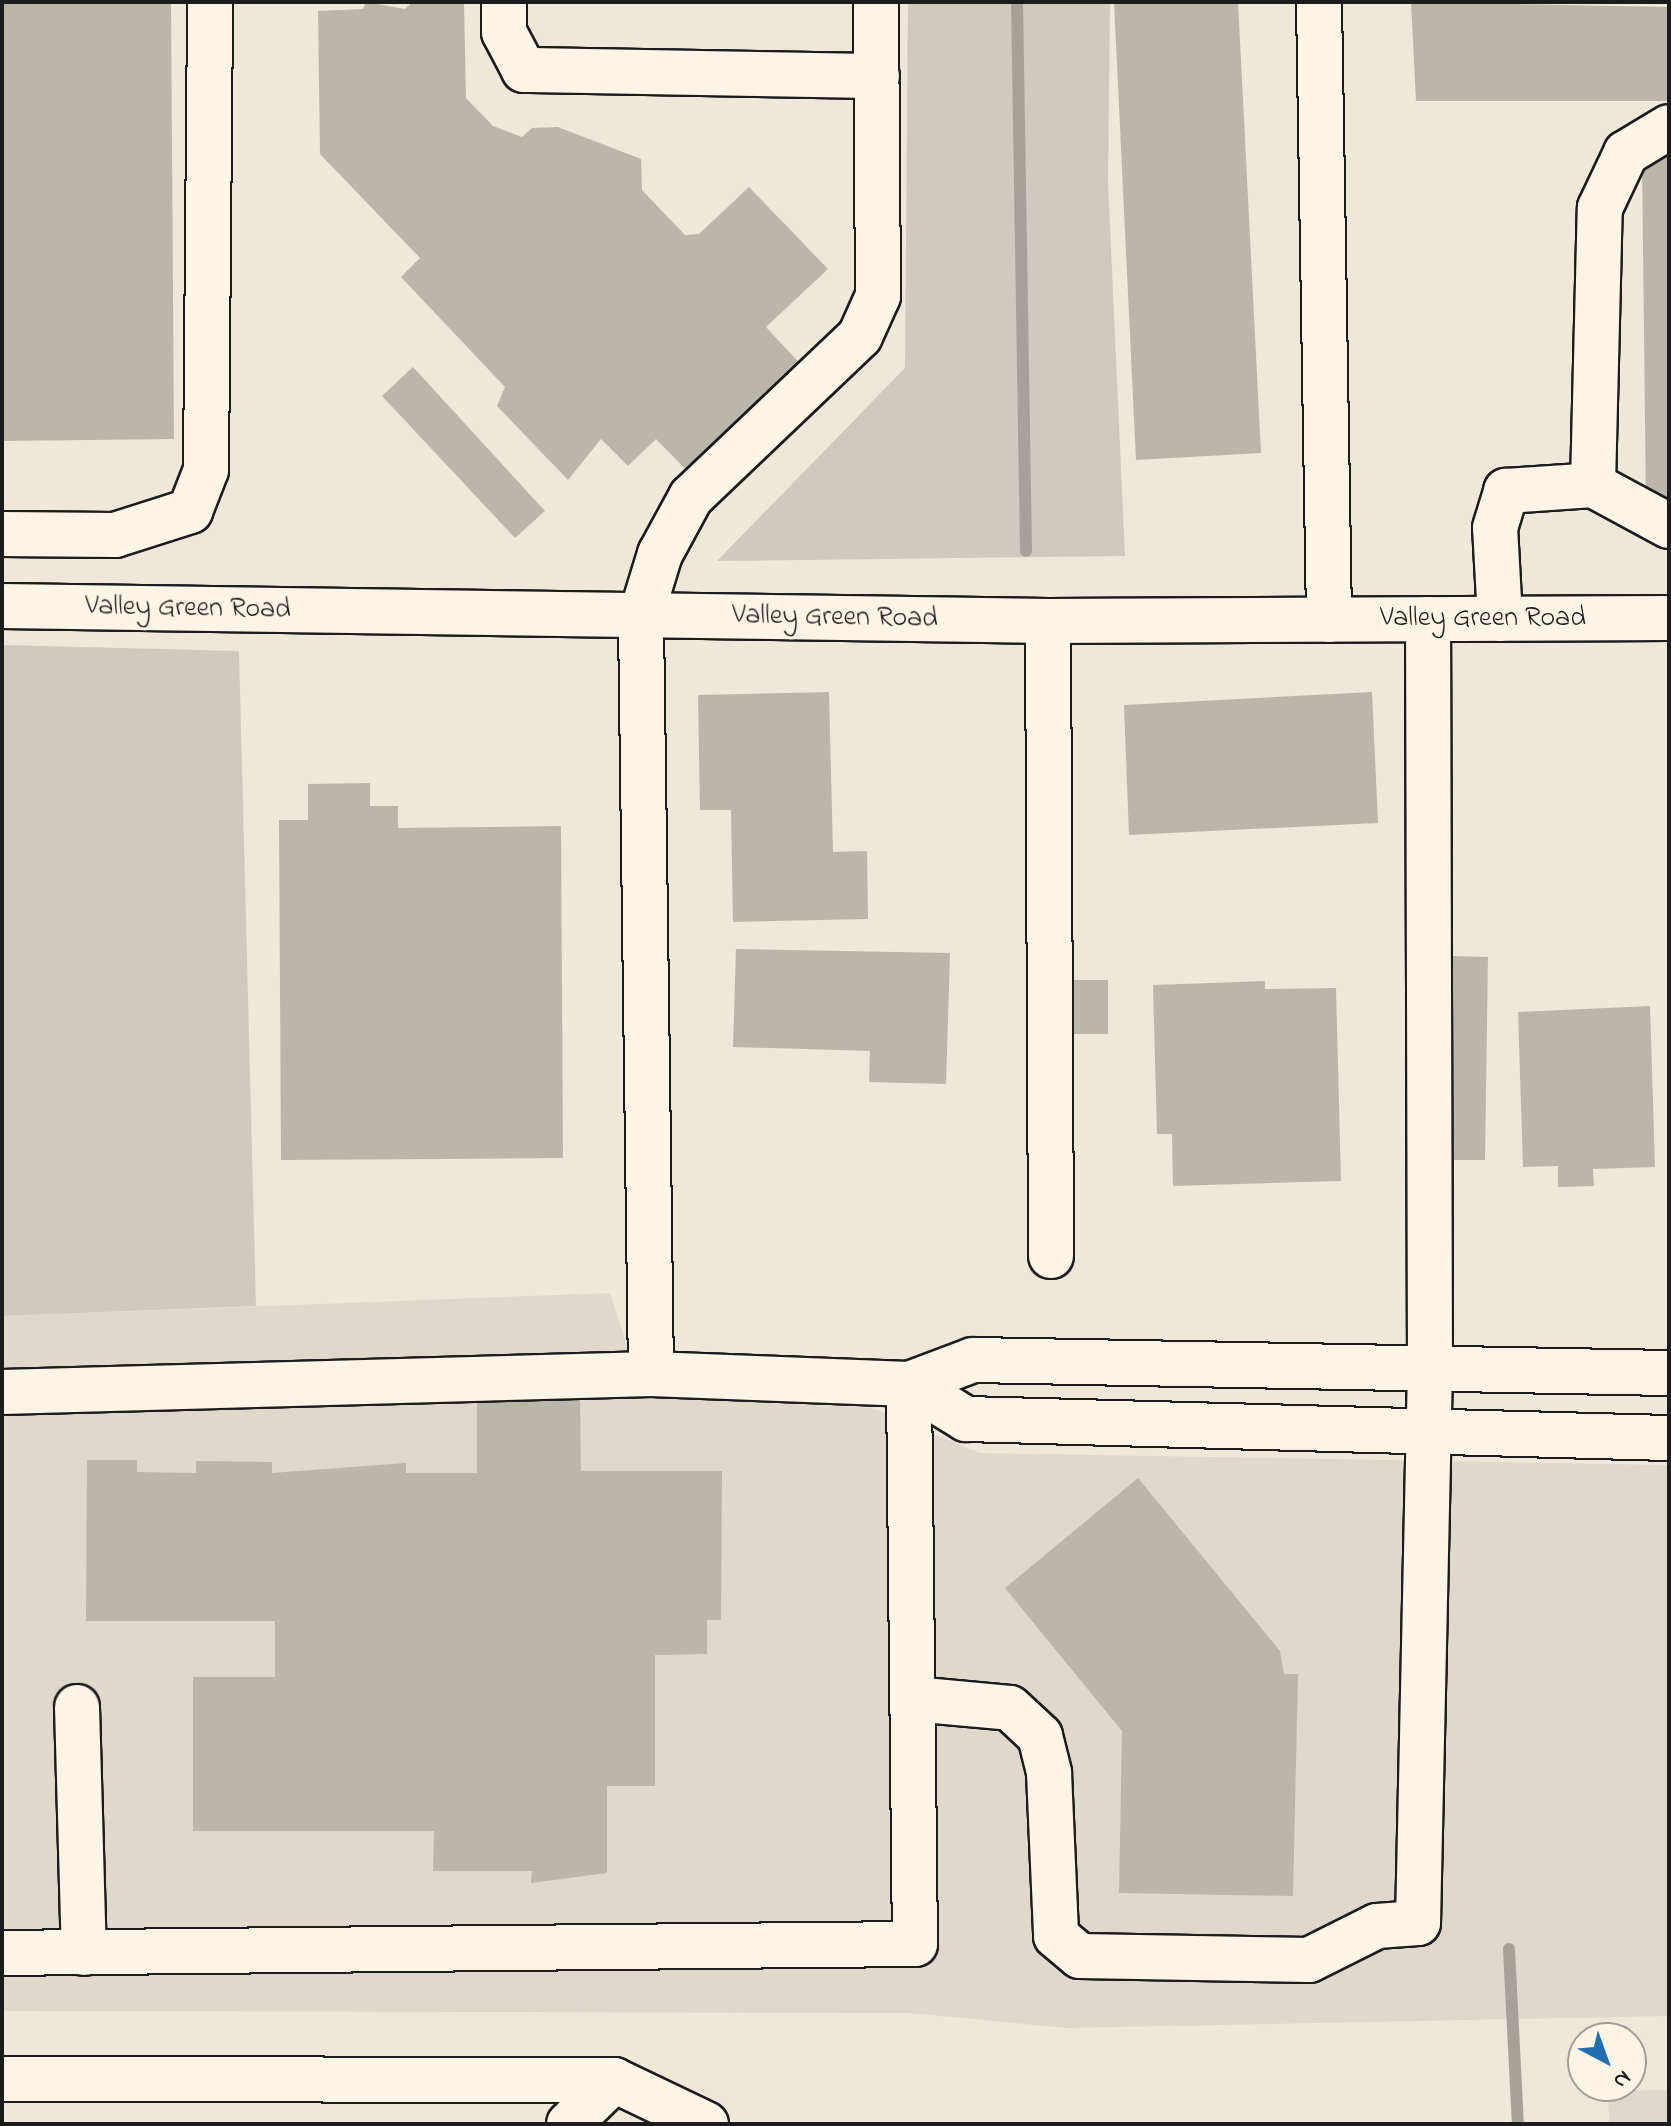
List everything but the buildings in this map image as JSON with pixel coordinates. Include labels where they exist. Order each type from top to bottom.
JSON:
[{"type":"street","points":[[2,534],[115,535],[190,511],[206,470],[210,2]]},
{"type":"street","points":[[504,2],[504,32],[524,70],[877,76]]},
{"type":"street","points":[[651,1374],[641,616],[660,554],[691,497],[860,336],[878,296],[876,2]]},
{"type":"street","points":[[1319,2],[1329,620]]},
{"type":"street","points":[[1593,485],[1600,208],[1626,153],[1669,127]]},
{"type":"street","points":[[1500,619],[1495,528],[1506,491],[1593,485],[1669,526]]},
{"type":"street","name":"Valley Green Road","points":[[2,606],[1048,621],[1669,618]]},
{"type":"street","points":[[913,1699],[1010,1708],[1040,1736],[1049,1773],[1056,1936],[1080,1956],[1309,1960],[1377,1926],[1418,1923],[1430,1368],[1428,619]]},
{"type":"street","points":[[1048,621],[1051,1256]]},
{"type":"street","points":[[2,1392],[651,1374],[909,1384],[973,1360],[1669,1373]]},
{"type":"street","points":[[909,1384],[966,1419],[1669,1438]]},
{"type":"street","points":[[2,1953],[915,1944],[909,1384]]},
{"type":"street","points":[[77,1707],[84,1953]]},
{"type":"street","points":[[2,2079],[614,2080],[706,2124]]},
{"type":"street","points":[[569,2124],[614,2080]]},
{"type":"shaded area","points":[[908,2],[1110,2],[1108,182],[1125,556],[717,561],[905,368]]},
{"type":"shaded area","points":[[2,645],[239,651],[256,1306],[2,1316]]},
{"type":"shaded area","points":[[610,1293],[644,1397],[872,1408],[980,1453],[1669,1465],[1669,2016],[1067,2028],[909,2013],[2,2011],[2,1316]]},
{"type":"shaded area","points":[[1647,2090],[1669,2090],[1669,2124],[1609,2124],[1608,2102],[1647,2102]]},
{"type":"waterway","points":[[1017,2],[1026,551]]},
{"type":"waterway","points":[[1509,1949],[1518,2124]]}]
